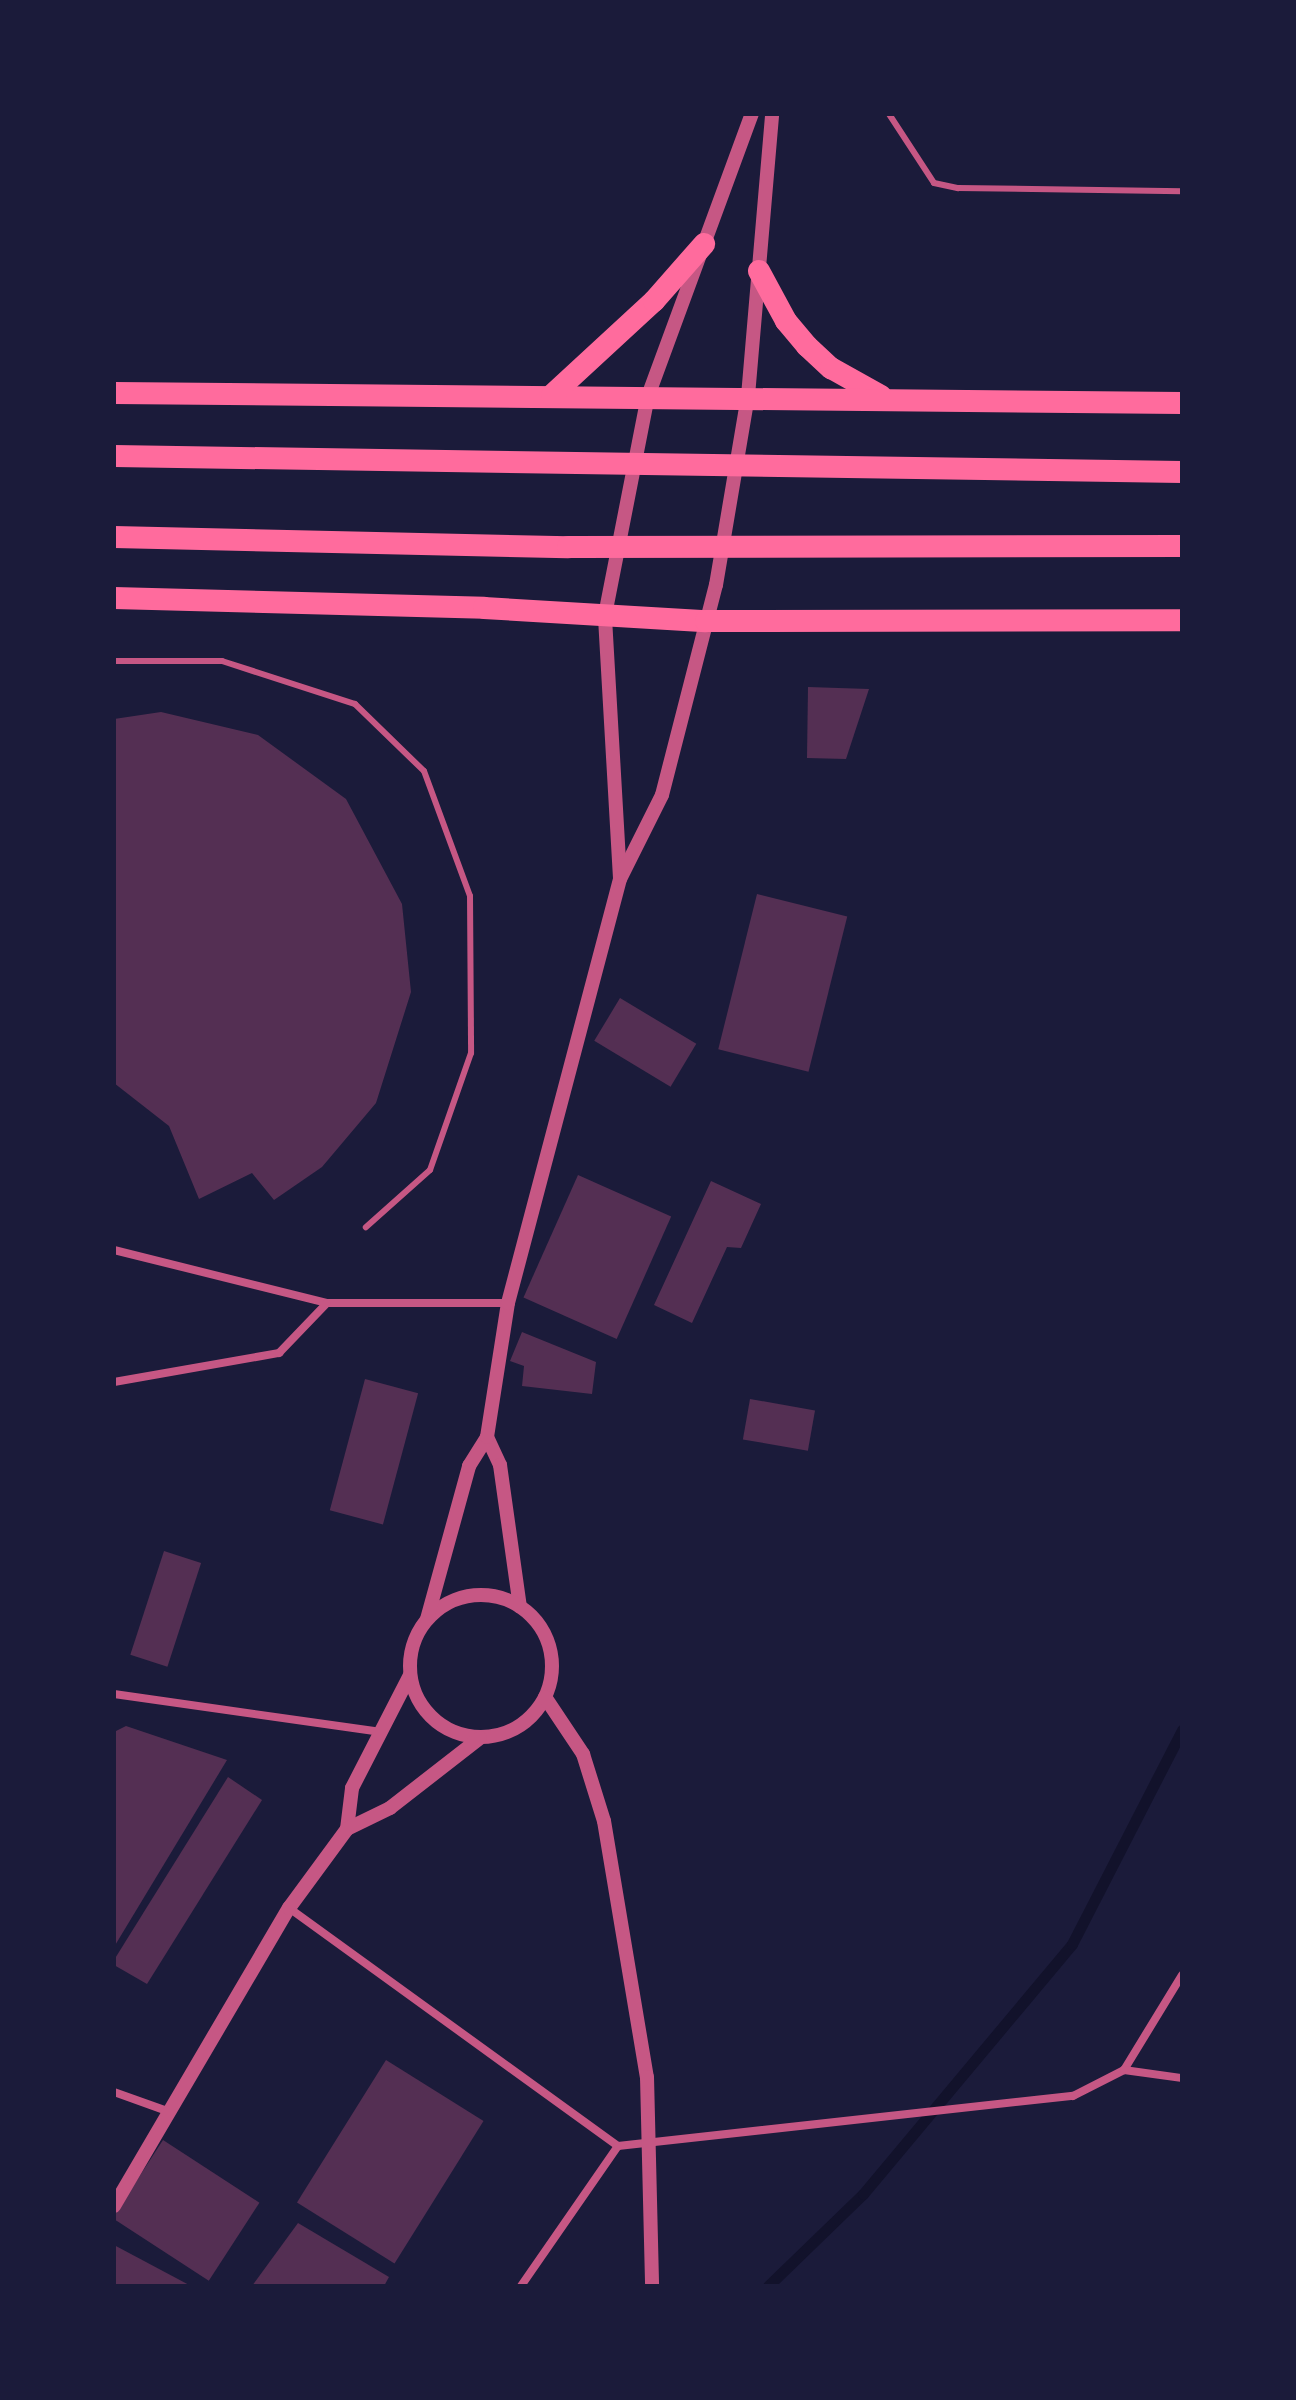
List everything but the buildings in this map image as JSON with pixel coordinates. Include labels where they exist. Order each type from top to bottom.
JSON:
[{"type":"highway","points":[[552,395],[654,301],[704,244]]},
{"type":"highway","points":[[759,271],[786,321],[807,346],[831,368],[886,398]]},
{"type":"highway","points":[[114,393],[748,396],[1182,403]]},
{"type":"highway","points":[[114,456],[1182,472]]},
{"type":"highway","points":[[114,537],[568,547],[1182,546]]},
{"type":"highway","points":[[114,598],[706,621],[1182,620]]},
{"type":"street","points":[[620,879],[605,615],[648,396],[752,114]]},
{"type":"street","points":[[480,1738],[442,1726],[415,1695],[410,1675],[410,1655],[427,1619],[469,1466],[487,1437],[508,1303],[620,879],[662,795],[706,621],[748,396],[772,114]]},
{"type":"street","points":[[114,1250],[327,1303],[508,1303]]},
{"type":"street","points":[[114,1382],[279,1353],[327,1303]]},
{"type":"street","points":[[487,1437],[500,1465],[520,1607]]},
{"type":"street","points":[[114,2206],[289,1908],[347,1829],[390,1808],[480,1738],[518,1727],[545,1697],[552,1657],[535,1621],[520,1607],[502,1598],[461,1597],[427,1619]]},
{"type":"street","points":[[347,1829],[352,1788],[410,1675]]},
{"type":"street","points":[[114,1694],[381,1732]]},
{"type":"street","points":[[545,1697],[583,1754],[604,1821],[647,2077],[652,2286]]},
{"type":"street","points":[[289,1908],[618,2146]]},
{"type":"street","points":[[521,2286],[618,2146],[648,2139],[1073,2096],[1124,2070],[1182,1975]]},
{"type":"street","points":[[1124,2070],[1182,2078]]},
{"type":"street","points":[[114,2092],[171,2112]]},
{"type":"lane","points":[[889,114],[934,183],[958,188],[1182,191]]},
{"type":"lane","points":[[114,661],[222,661],[355,704],[424,771],[470,896],[471,1053],[430,1170],[366,1227]]},
{"type":"waterway","points":[[768,2286],[863,2194],[1072,1944],[1182,1730]]}]
